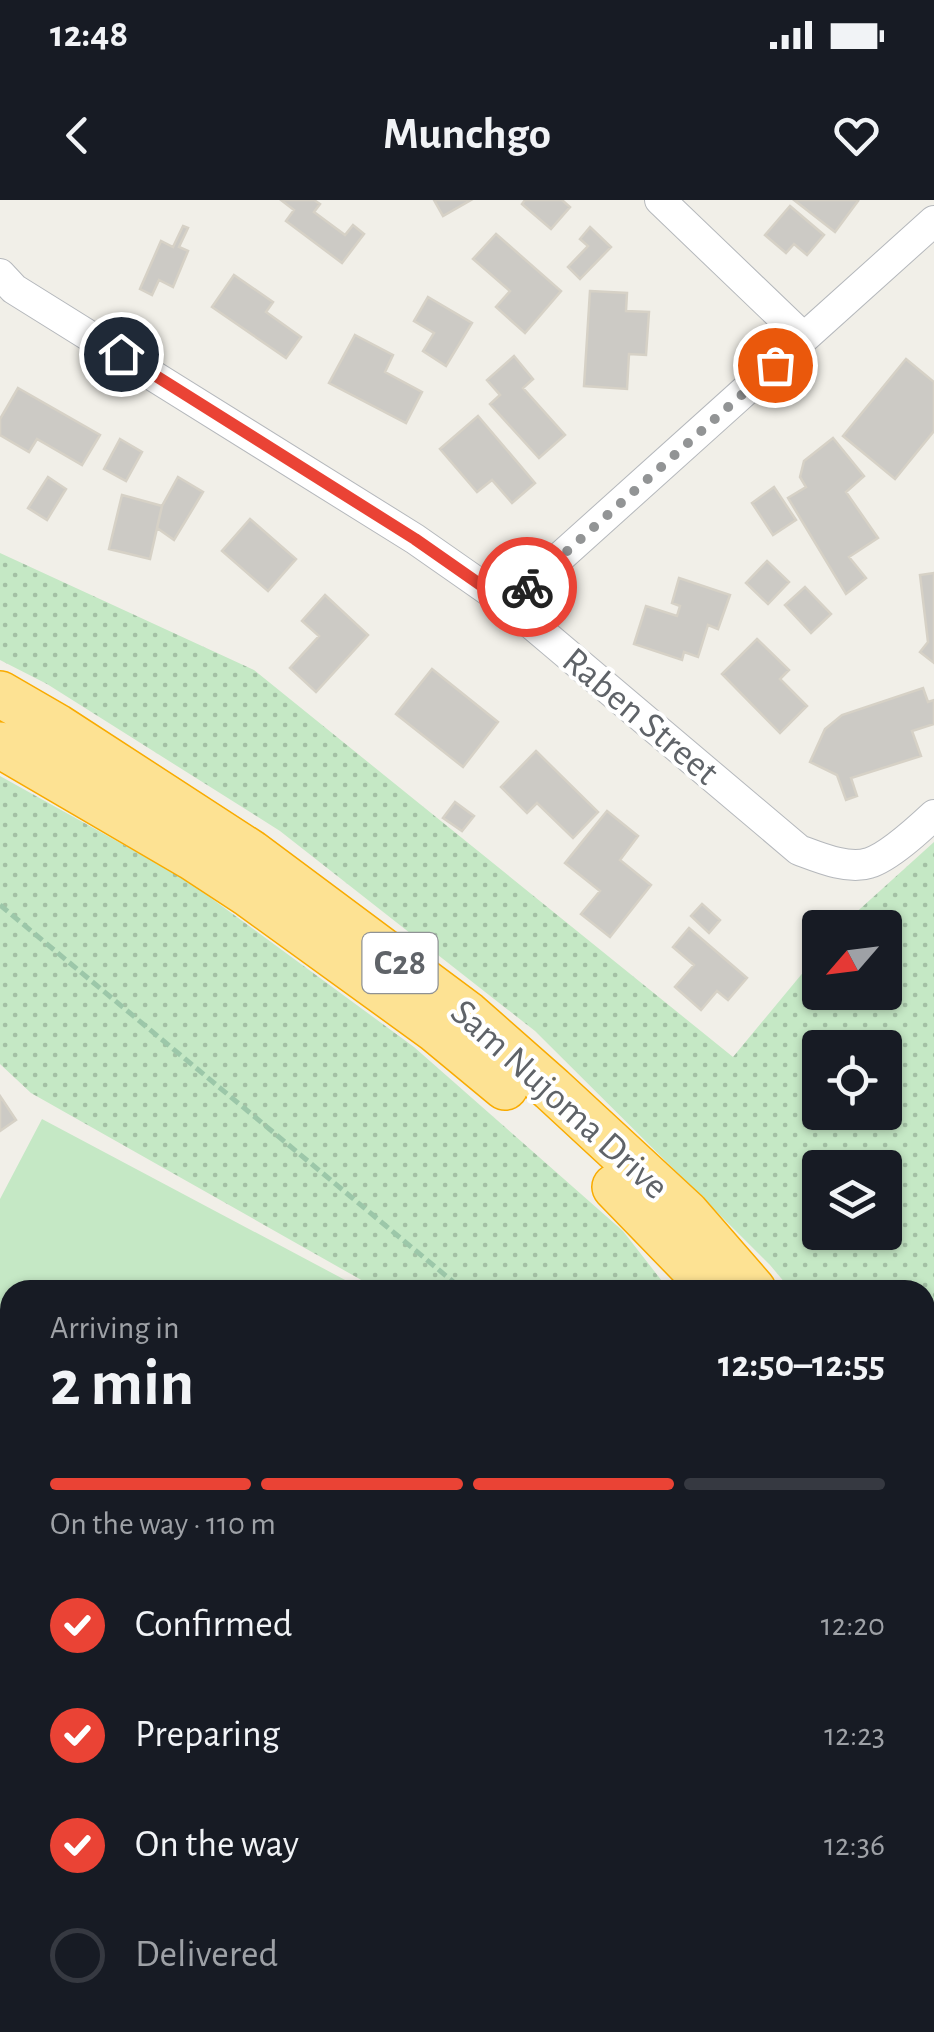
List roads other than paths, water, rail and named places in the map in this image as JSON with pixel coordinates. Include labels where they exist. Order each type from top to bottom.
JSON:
[{"type":"highway","name":"Sam Nujoma Drive","points":[[0,694],[251,853],[467,1014],[686,1213],[744,1280]]},
{"type":"highway","name":"Sam Nujoma Drive","points":[[0,746],[192,857],[435,1029],[636,1206],[705,1280]]},
{"type":"street","points":[[660,200],[804,338]]},
{"type":"street","points":[[508,604],[934,221]]},
{"type":"street","name":"Raben Street","points":[[0,274],[14,289],[415,539],[508,604],[798,850],[834,862],[868,864],[906,842],[934,815]]}]
